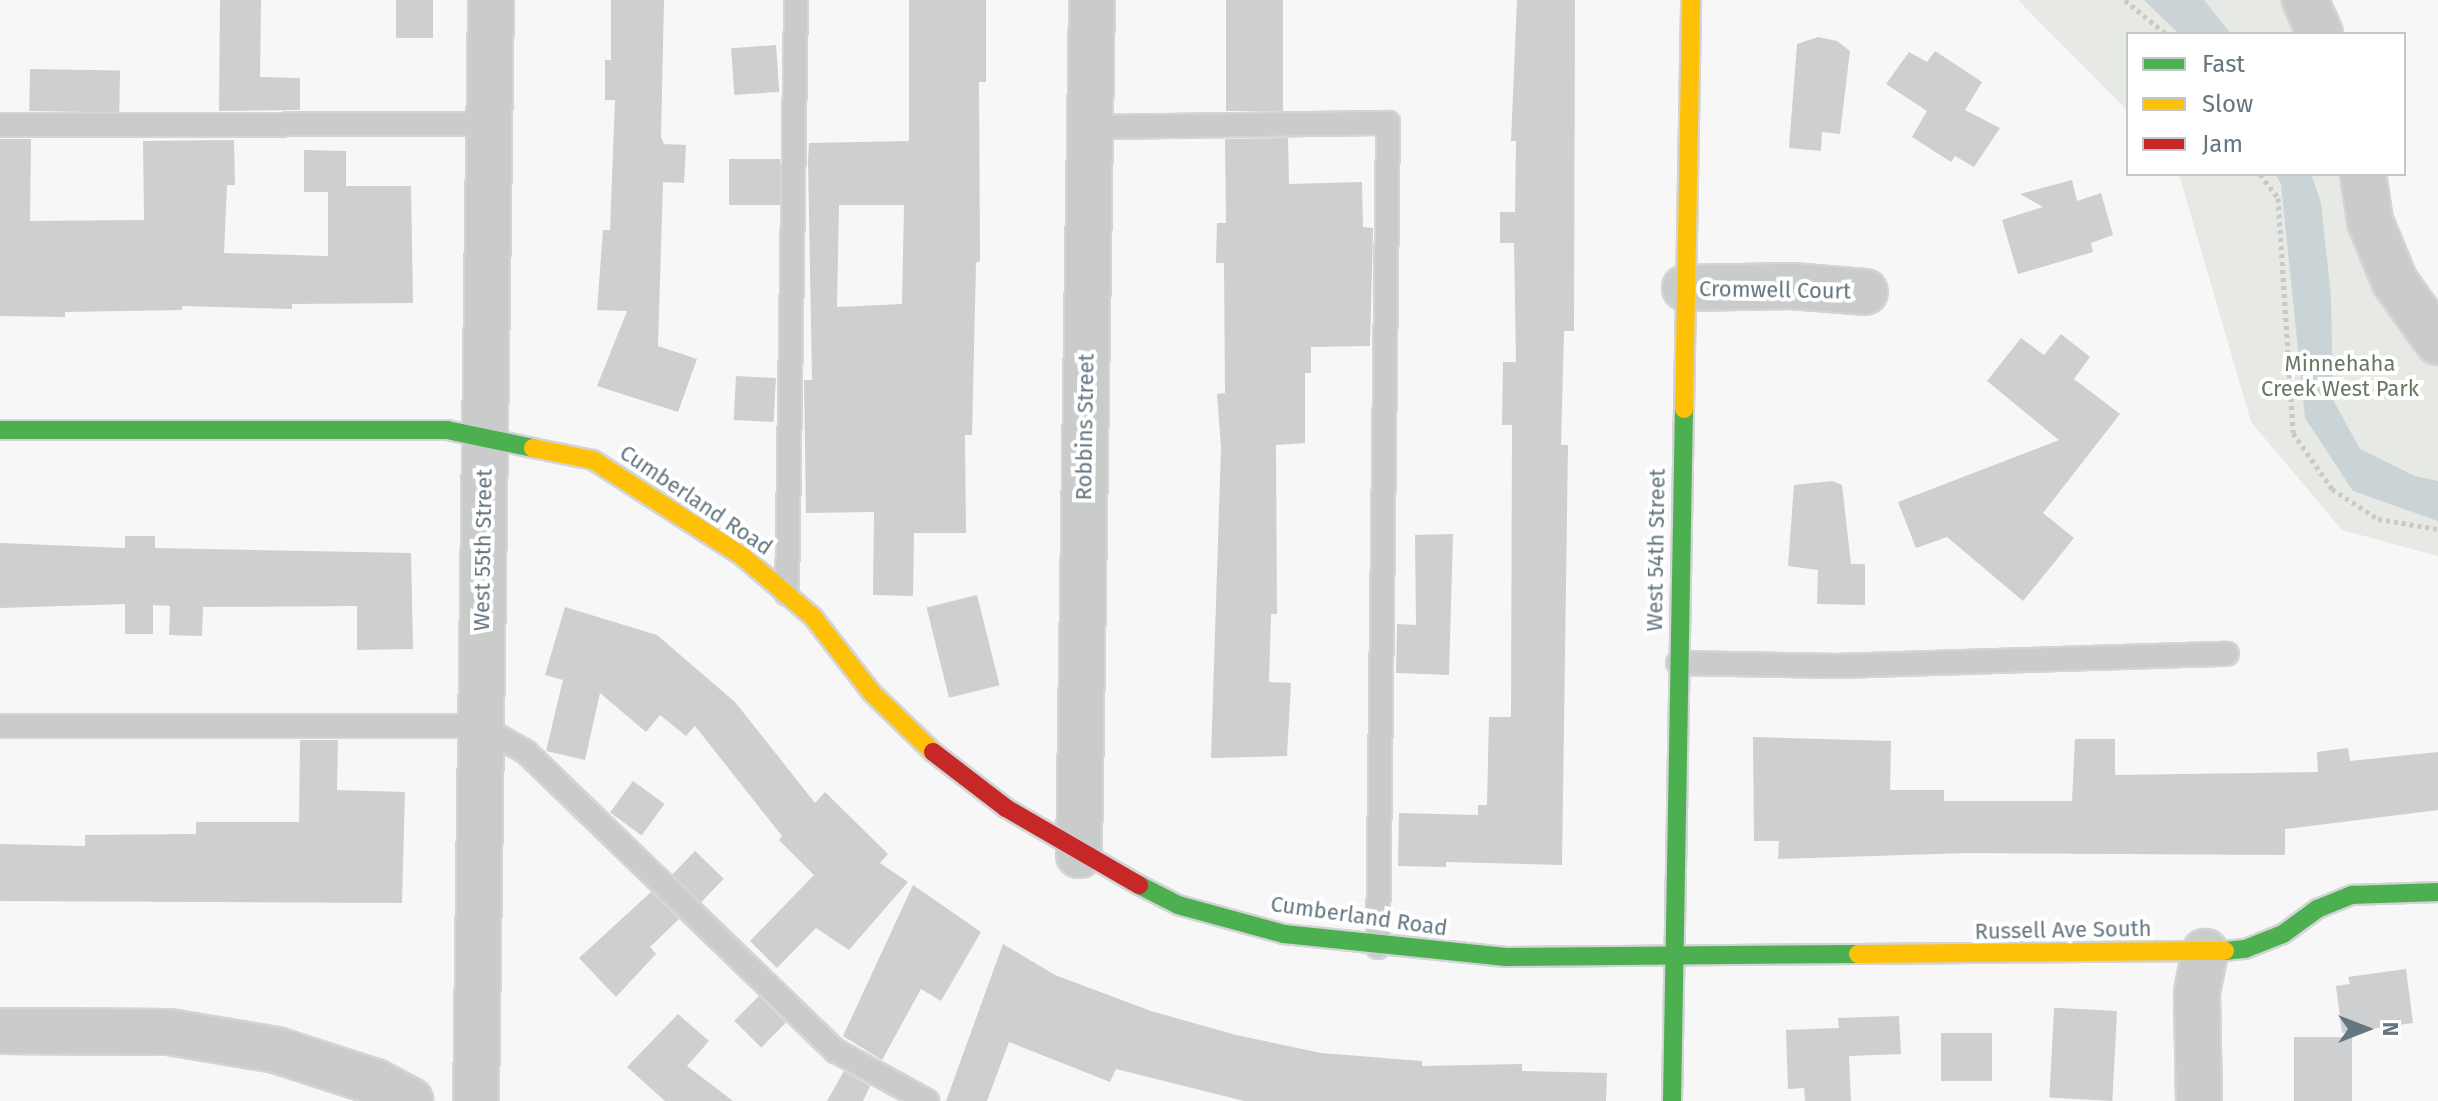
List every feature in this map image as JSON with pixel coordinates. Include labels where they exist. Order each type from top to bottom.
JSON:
[{"type":"street","name":"West 55th Street","points":[[476,1101],[491,0]]},
{"type":"street","name":"Robbins Street","points":[[1079,855],[1092,0]]},
{"type":"street","name":"West 54th Street","points":[[1672,1101],[1691,0]]},
{"type":"street","points":[[2305,0],[2319,32]]},
{"type":"street","points":[[2363,176],[2370,221],[2395,282],[2438,342]]},
{"type":"street","name":"Cromwell Court","points":[[1685,288],[1791,286],[1865,292]]},
{"type":"street","name":"Cumberland Road","points":[[0,430],[447,430],[593,460],[742,556],[787,594],[813,617],[872,693],[935,754],[1079,855],[1178,905],[1284,934],[1378,947],[1506,957],[1674,958]]},
{"type":"street","name":"Russell Ave South","points":[[1674,958],[2245,949],[2283,934],[2317,909],[2352,895],[2438,892]]},
{"type":"street","points":[[2199,1101],[2197,992],[2205,952]]},
{"type":"street","points":[[0,1031],[169,1032],[215,1039],[276,1050],[375,1082],[410,1101]]},
{"type":"lane","points":[[787,594],[796,0]]},
{"type":"lane","points":[[1090,127],[1388,123],[1378,947]]},
{"type":"lane","points":[[0,125],[489,124]]},
{"type":"lane","points":[[1678,663],[1837,666],[2227,654]]},
{"type":"lane","points":[[0,726],[480,726],[526,752],[836,1051],[927,1101]]},
{"type":"path","points":[[2125,0],[2164,32]]},
{"type":"path","points":[[2262,176],[2278,198],[2293,433],[2332,489],[2378,519],[2438,529]]},
{"type":"green space","points":[[2018,0],[2305,0],[2319,32],[2126,32],[2126,109]]},
{"type":"green space","name":"Minnehaha Creek West Park","points":[[2180,176],[2364,176],[2438,342],[2438,556],[2342,530],[2251,422]]},
{"type":"shaded area","points":[[2144,0],[2204,0],[2229,32],[2177,32]]},
{"type":"shaded area","points":[[2276,176],[2312,176],[2321,203],[2331,297],[2333,400],[2360,449],[2415,476],[2438,481],[2438,521],[2353,491],[2305,418],[2281,184]]},
{"type":"building","points":[[220,0],[261,0],[260,77],[300,78],[300,110],[219,111]]},
{"type":"building","points":[[396,0],[433,0],[433,38],[396,38]]},
{"type":"building","points":[[611,0],[664,0],[661,137],[664,144],[686,145],[684,183],[663,182],[658,346],[697,359],[678,412],[597,386],[627,311],[597,310],[603,230],[610,230],[615,100],[605,100],[605,60],[611,60]]},
{"type":"building","points":[[909,0],[986,0],[986,82],[979,82],[980,261],[976,263],[972,435],[965,435],[966,533],[914,533],[913,596],[873,595],[874,512],[806,513],[804,380],[812,380],[809,143],[909,141]],"holes":[[[839,205],[904,205],[902,304],[837,307]]]},
{"type":"building","points":[[1226,0],[1283,0],[1283,111],[1226,111]]},
{"type":"building","points":[[1517,0],[1575,0],[1574,331],[1564,331],[1561,445],[1568,445],[1562,865],[1446,862],[1446,867],[1398,866],[1399,813],[1478,815],[1478,805],[1487,805],[1489,717],[1511,717],[1512,425],[1502,425],[1503,362],[1516,362],[1514,243],[1500,243],[1500,212],[1515,212],[1516,141],[1511,141]]},
{"type":"building","points":[[1818,37],[1837,41],[1850,51],[1840,134],[1822,132],[1821,151],[1789,148],[1797,44]]},
{"type":"building","points":[[776,45],[779,92],[734,95],[731,48]]},
{"type":"building","points":[[1935,51],[1982,82],[1965,110],[2000,128],[1974,167],[1955,156],[1951,162],[1912,137],[1927,111],[1886,84],[1909,52],[1927,62]]},
{"type":"building","points":[[30,69],[120,71],[119,113],[29,111]]},
{"type":"building","points":[[1288,138],[1289,184],[1362,182],[1363,227],[1373,228],[1370,346],[1311,347],[1311,373],[1305,373],[1305,443],[1276,445],[1277,614],[1271,614],[1269,682],[1291,683],[1287,756],[1211,758],[1221,447],[1217,394],[1225,393],[1224,263],[1216,263],[1217,223],[1226,223],[1225,139]]},
{"type":"building","points":[[0,139],[31,139],[30,221],[144,220],[143,141],[234,140],[235,185],[227,185],[224,253],[328,256],[328,192],[304,192],[304,150],[346,151],[346,186],[411,186],[413,303],[292,304],[292,309],[182,306],[182,310],[65,312],[65,317],[0,316]]},
{"type":"building","points":[[729,159],[780,159],[780,205],[729,205]]},
{"type":"building","points":[[2072,180],[2077,201],[2101,193],[2113,235],[2091,243],[2093,252],[2018,274],[2002,220],[2043,207],[2020,194]]},
{"type":"building","points":[[2061,334],[2090,357],[2074,379],[2120,414],[2043,513],[2074,538],[2023,601],[1947,537],[1916,548],[1898,502],[2059,440],[1987,381],[2021,338],[2044,355]]},
{"type":"building","points":[[736,376],[776,378],[774,422],[734,420]]},
{"type":"building","points":[[1832,481],[1842,485],[1851,564],[1865,564],[1865,605],[1817,604],[1818,570],[1788,566],[1794,485]]},
{"type":"building","points":[[1453,534],[1449,675],[1396,673],[1397,624],[1416,625],[1415,535]]},
{"type":"building","points":[[125,536],[155,536],[155,548],[411,553],[413,649],[357,650],[357,606],[203,607],[202,636],[169,635],[170,606],[153,605],[153,634],[125,634],[125,604],[0,608],[0,543],[125,548]]},
{"type":"building","points":[[977,595],[999,685],[949,698],[927,608]]},
{"type":"building","points":[[565,607],[657,635],[735,702],[815,803],[825,792],[888,854],[880,863],[908,882],[849,950],[816,928],[777,968],[750,941],[814,875],[779,840],[782,836],[695,726],[686,736],[660,715],[646,732],[600,693],[585,760],[546,751],[563,680],[545,675]]},
{"type":"building","points":[[1753,737],[1891,741],[1890,790],[1944,790],[1944,801],[2072,801],[2075,739],[2115,739],[2115,775],[2318,772],[2317,752],[2348,748],[2350,761],[2438,752],[2438,810],[2285,829],[2285,855],[1968,853],[1778,859],[1779,841],[1754,841]]},
{"type":"building","points":[[300,740],[338,740],[337,790],[405,792],[402,903],[0,901],[0,844],[85,846],[85,835],[196,834],[196,822],[299,822]]},
{"type":"building","points":[[633,781],[665,804],[642,835],[610,813]]},
{"type":"building","points":[[695,851],[724,879],[701,903],[672,875]]},
{"type":"building","points":[[913,885],[981,932],[941,1001],[921,989],[882,1060],[843,1036]]},
{"type":"building","points":[[651,892],[679,919],[650,947],[656,954],[616,997],[579,958]]},
{"type":"building","points":[[1003,944],[1055,975],[1151,1011],[1236,1035],[1321,1053],[1422,1061],[1422,1066],[1522,1064],[1522,1071],[1607,1073],[1606,1101],[1244,1101],[1116,1069],[1110,1082],[1009,1042],[987,1101],[946,1101]]},
{"type":"building","points":[[2406,969],[2413,1023],[2342,1033],[2336,986],[2350,984],[2348,977]]},
{"type":"building","points":[[759,996],[786,1023],[761,1048],[734,1021]]},
{"type":"building","points":[[2054,1008],[2117,1011],[2112,1101],[2049,1098]]},
{"type":"building","points":[[678,1014],[709,1041],[687,1066],[733,1101],[665,1101],[627,1067]]},
{"type":"building","points":[[1899,1016],[1901,1054],[1849,1056],[1851,1101],[1805,1101],[1804,1088],[1788,1089],[1786,1030],[1839,1028],[1838,1018]]},
{"type":"building","points":[[1941,1033],[1992,1033],[1992,1081],[1941,1081]]},
{"type":"building","points":[[2294,1037],[2352,1037],[2352,1101],[2294,1101]]},
{"type":"building","points":[[844,1071],[870,1086],[863,1101],[827,1101]]},
{"type":"traffic: fast","points":[[1672,1101],[1684,409]]},
{"type":"traffic: fast","points":[[0,430],[447,430],[533,448]]},
{"type":"traffic: fast","points":[[1139,885],[1178,905],[1284,934],[1506,957],[1858,954]]},
{"type":"traffic: fast","points":[[2225,951],[2245,949],[2283,934],[2317,909],[2352,895],[2438,892]]},
{"type":"traffic: slow","points":[[1684,409],[1691,0]]},
{"type":"traffic: slow","points":[[533,448],[593,460],[742,556],[813,617],[872,693],[933,752]]},
{"type":"traffic: slow","points":[[1858,954],[2225,951]]},
{"type":"traffic: jam","points":[[933,752],[1006,808],[1139,885]]}]
